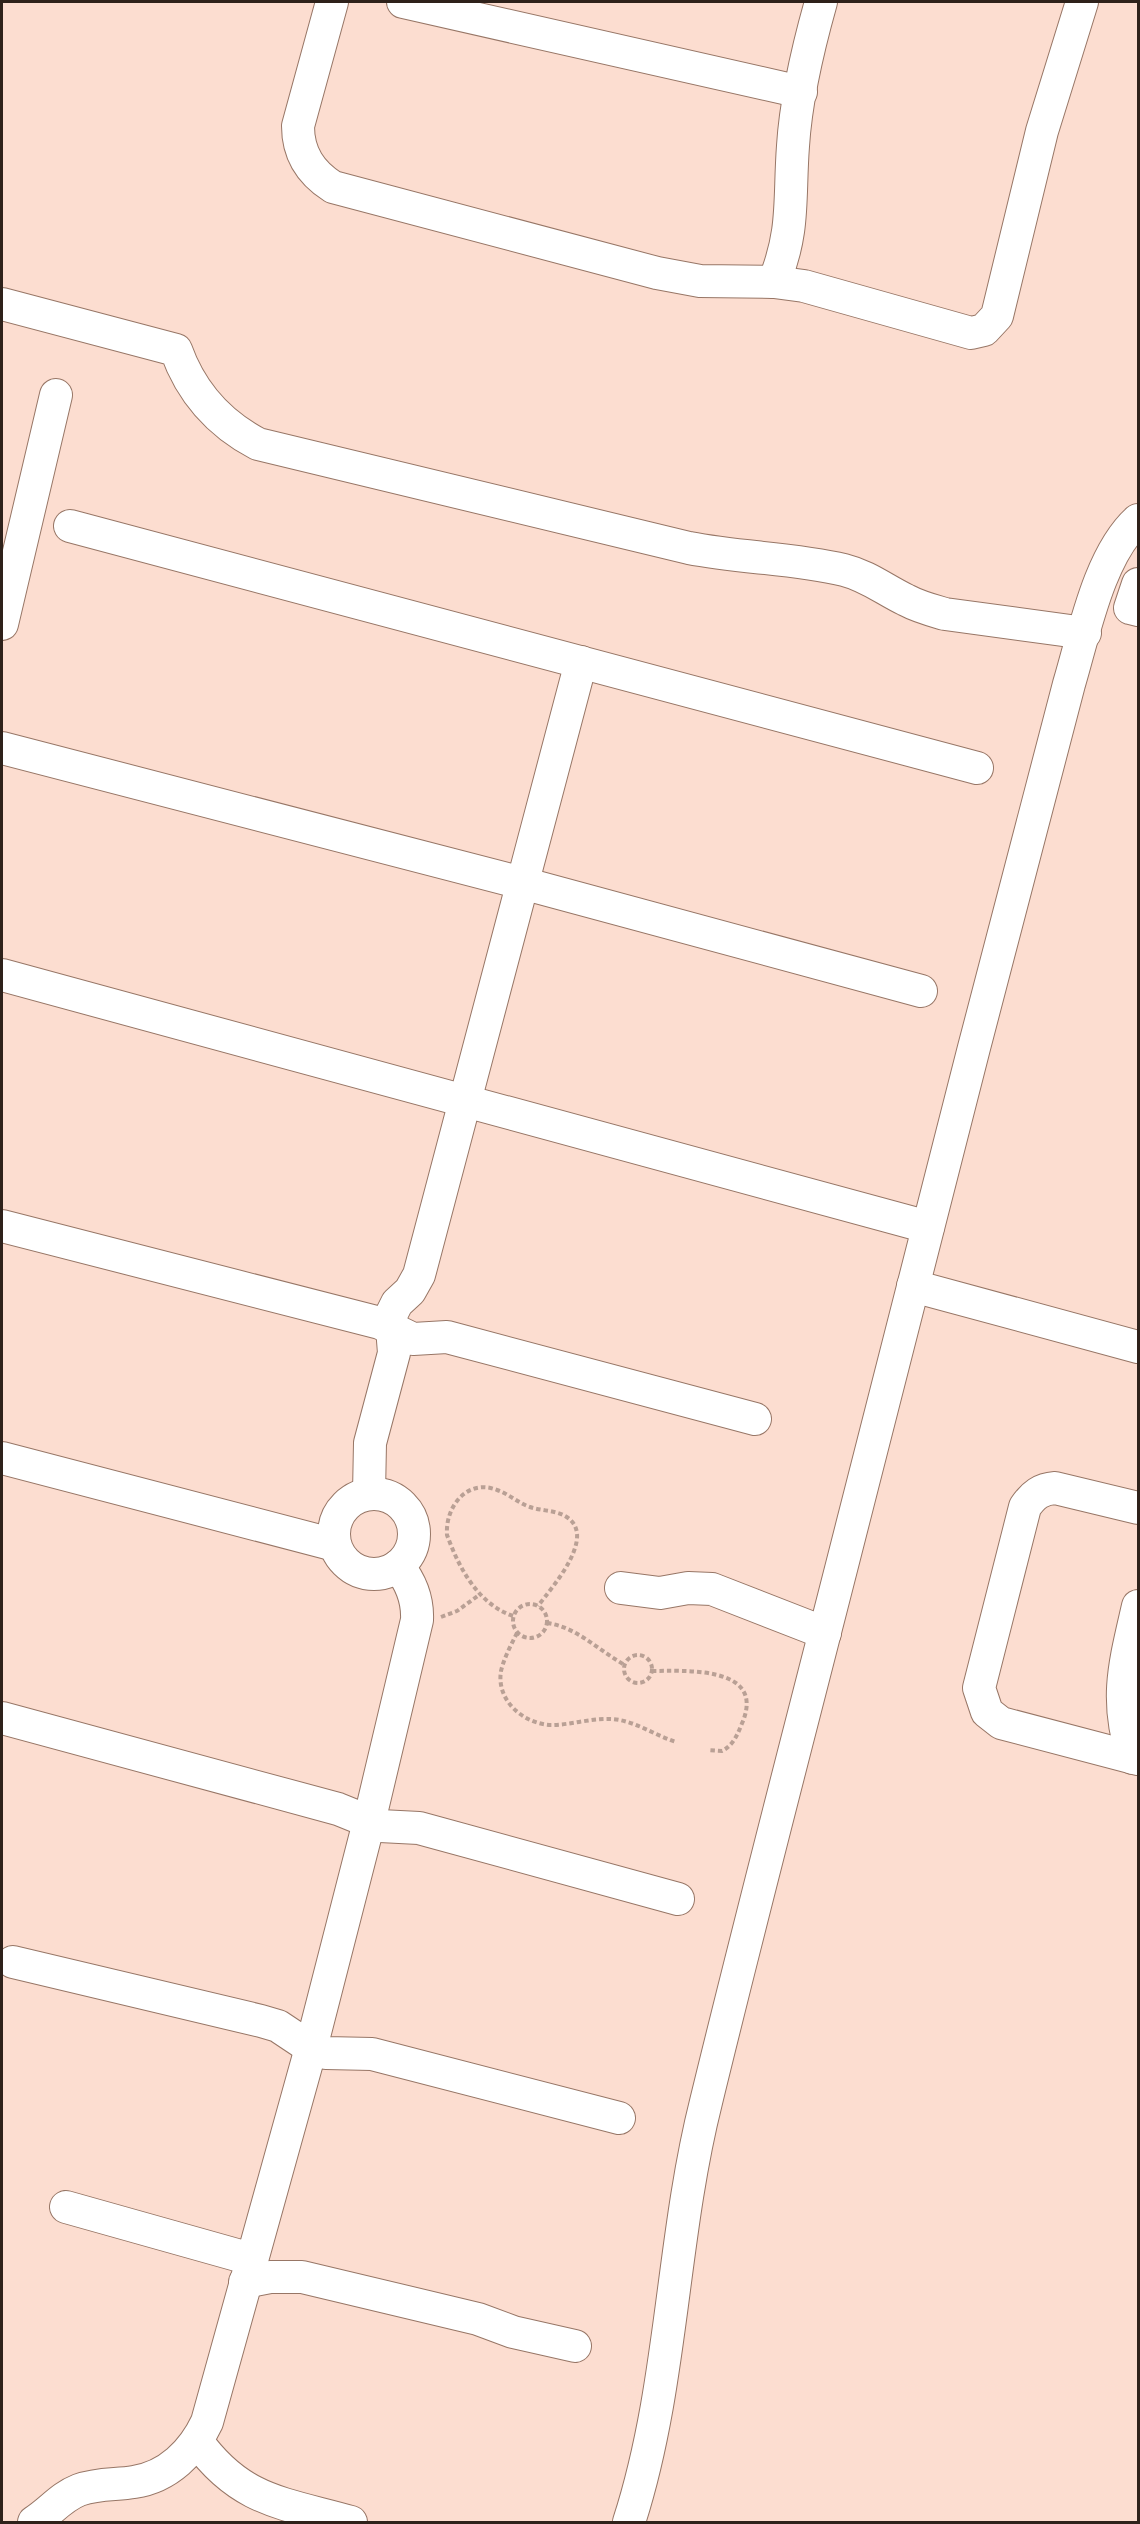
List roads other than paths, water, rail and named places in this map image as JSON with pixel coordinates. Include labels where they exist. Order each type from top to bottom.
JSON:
[{"type":"street","points":[[332,2],[298,126],[298,137],[305,160],[318,176],[333,188],[678,278],[722,282],[774,282],[833,292],[970,333],[984,330],[990,326],[996,316],[1042,131],[1082,2]]},
{"type":"street","points":[[403,2],[801,92]]},
{"type":"street","points":[[774,282],[782,264],[790,225],[793,147],[801,92],[821,2]]},
{"type":"street","points":[[2,304],[176,350],[188,379],[207,406],[231,428],[258,444],[689,548],[724,555],[845,570],[885,586],[903,599],[923,608],[945,614],[1085,633]]},
{"type":"street","points":[[2,624],[56,395]]},
{"type":"street","points":[[629,2523],[648,2454],[659,2401],[681,2232],[704,2109],[913,1286],[1058,726],[1085,633],[1110,559],[1123,536],[1138,520]]},
{"type":"street","points":[[70,526],[977,768]]},
{"type":"street","points":[[1110,559],[1138,575]]},
{"type":"street","points":[[1138,584],[1130,608],[1138,610]]},
{"type":"street","points":[[369,1493],[370,1443],[394,1353],[391,1321],[393,1309],[410,1291],[419,1275],[581,662]]},
{"type":"street","points":[[2,748],[522,883],[921,991]]},
{"type":"street","points":[[2,975],[928,1227]]},
{"type":"street","points":[[2,1226],[392,1328],[413,1339],[447,1337],[754,1419]]},
{"type":"street","points":[[913,1286],[1138,1347]]},
{"type":"street","points":[[2,1458],[335,1545]]},
{"type":"street","points":[[1136,1758],[1001,1723],[987,1712],[980,1697],[979,1688],[1025,1507],[1030,1499],[1046,1489],[1055,1488],[1138,1508]]},
{"type":"street","points":[[369,1493],[380,1494],[399,1502],[411,1519],[413,1539],[411,1550],[398,1566],[380,1574],[361,1572],[345,1562],[335,1545],[334,1526],[337,1516],[351,1501],[369,1493]]},
{"type":"street","points":[[34,2523],[64,2497],[81,2490],[100,2484],[134,2482],[163,2472],[176,2464],[197,2441],[207,2422],[311,2048],[369,1822],[417,1620],[418,1607],[411,1585],[398,1566]]},
{"type":"street","points":[[621,1588],[660,1593],[688,1588],[712,1589],[825,1633]]},
{"type":"street","points":[[1136,1758],[1126,1737],[1121,1692],[1123,1670],[1138,1606]]},
{"type":"street","points":[[2,1718],[338,1809],[380,1826],[419,1828],[678,1899]]},
{"type":"street","points":[[13,1962],[261,2021],[278,2026],[311,2048],[336,2054],[372,2054],[619,2118]]},
{"type":"street","points":[[66,2207],[270,2277],[302,2277],[478,2319],[513,2332],[575,2346]]},
{"type":"street","points":[[197,2441],[221,2470],[249,2491],[351,2523]]}]
